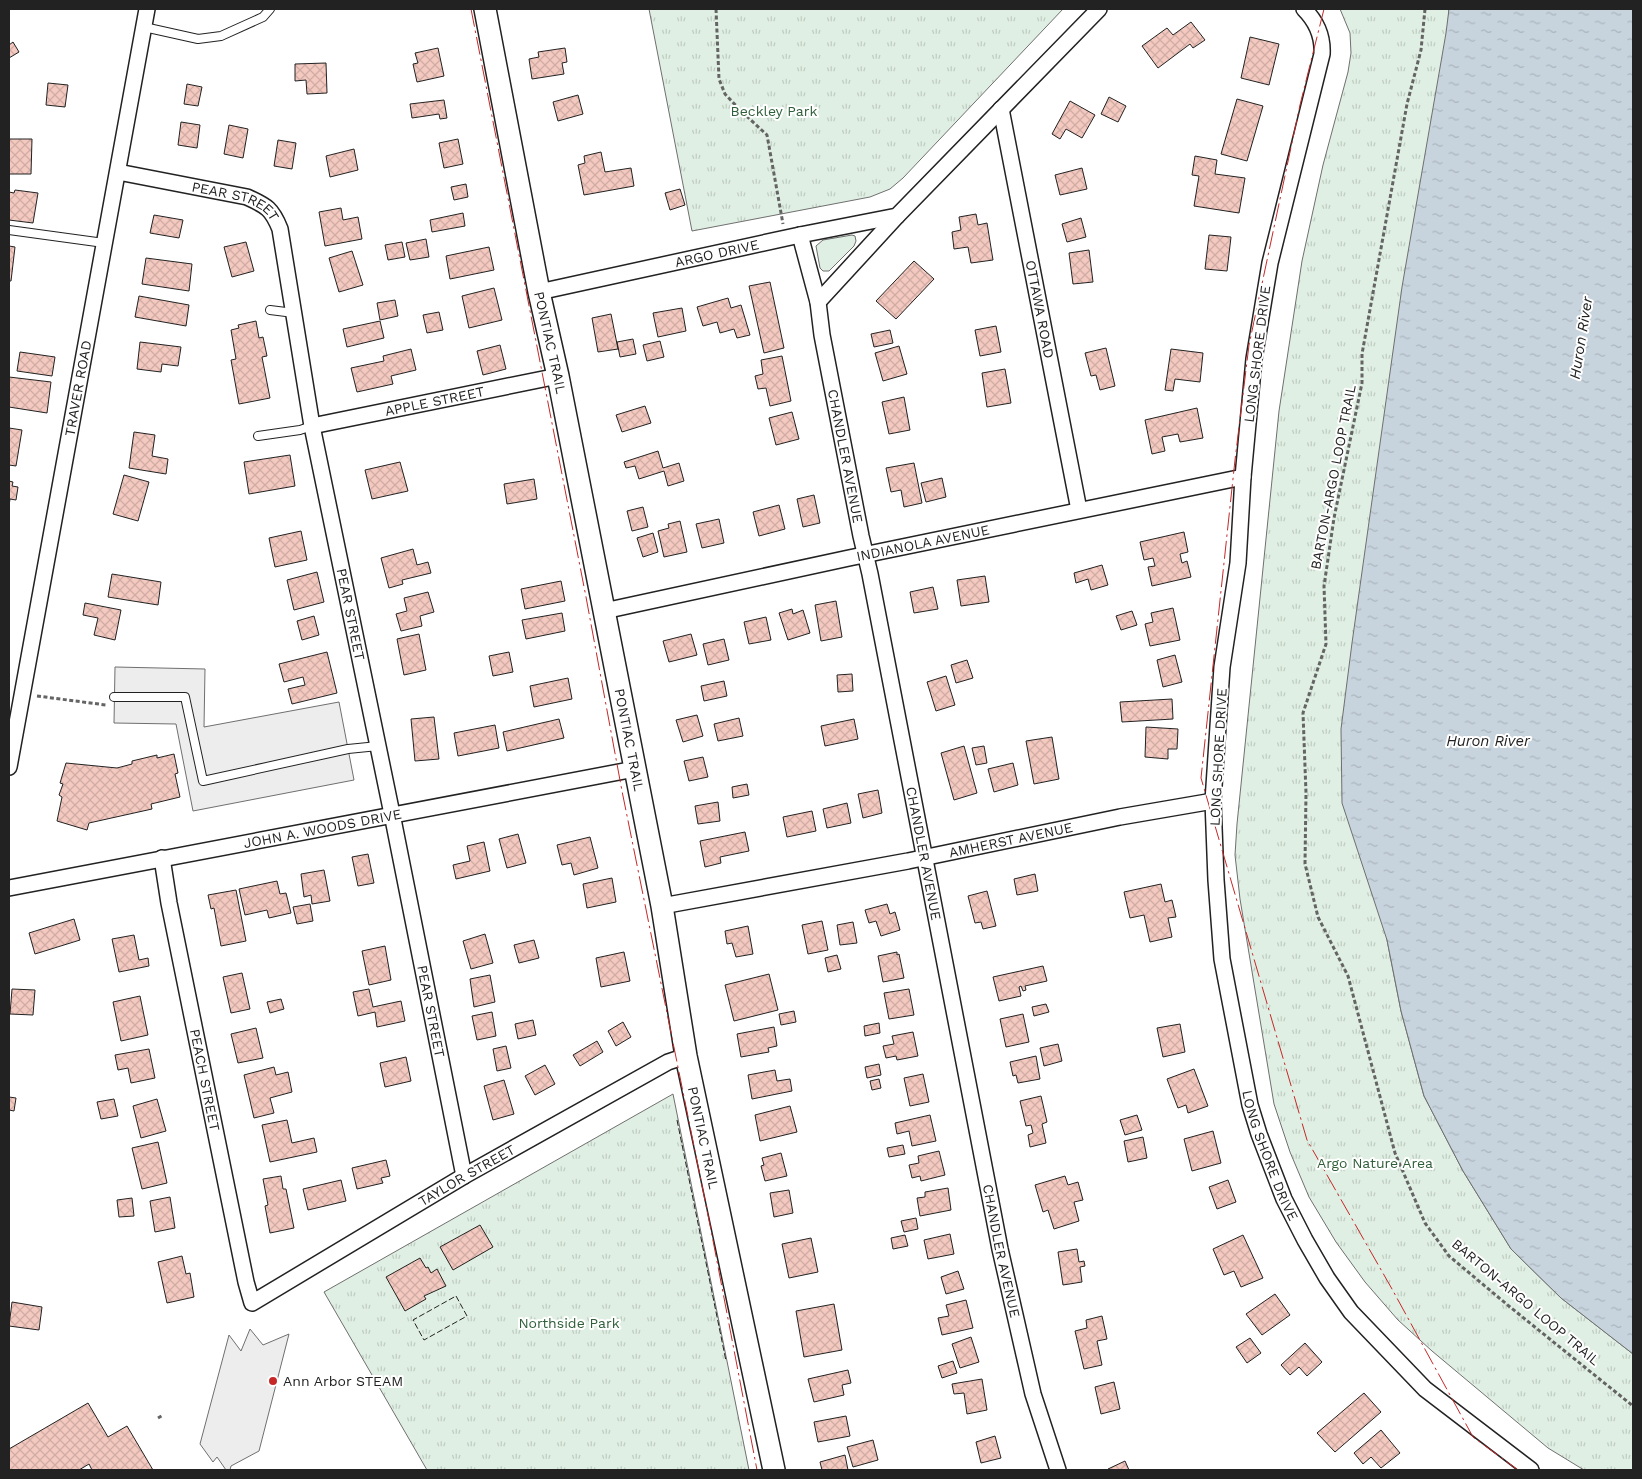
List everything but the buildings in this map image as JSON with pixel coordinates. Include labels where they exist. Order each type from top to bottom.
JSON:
[{"type":"main road","name":"PONTIAC TRAIL","points":[[485,9],[539,292],[558,376],[662,906],[686,1056],[774,1470]]},
{"type":"street","name":"TRAVER ROAD","points":[[9,768],[147,9]]},
{"type":"street","points":[[818,302],[896,216],[1099,9]]},
{"type":"street","name":"LONG SHORE DRIVE","points":[[1304,9],[1317,26],[1323,40],[1322,54],[1270,263],[1254,359],[1243,477],[1238,563],[1222,667],[1213,801],[1222,959],[1250,1105],[1259,1134],[1284,1199],[1327,1278],[1351,1312],[1425,1389],[1531,1470]]},
{"type":"street","name":"OTTAWA ROAD","points":[[1001,108],[1079,510]]},
{"type":"street","name":"PEAR STREET","points":[[118,172],[247,197],[260,202],[274,213],[280,229],[312,426],[464,1176]]},
{"type":"street","name":"ARGO DRIVE","points":[[539,292],[896,216]]},
{"type":"street","name":"CHANDLER AVENUE","points":[[800,235],[818,302],[822,334],[1000,1249],[1032,1394],[1058,1470]]},
{"type":"street","name":"APPLE STREET","points":[[312,426],[558,376]]},
{"type":"street","name":"INDIANOLA AVENUE","points":[[604,611],[1243,477]]},
{"type":"street","name":"JOHN A. WOODS DRIVE","points":[[9,888],[635,769]]},
{"type":"street","name":"AMHERST AVENUE","points":[[662,906],[924,858],[1120,817],[1213,801]]},
{"type":"street","name":"PEACH STREET","points":[[162,858],[175,932],[246,1282],[252,1303]]},
{"type":"street","name":"TAYLOR STREET","points":[[252,1303],[464,1176],[668,1062],[686,1056]]},
{"type":"lane","points":[[144,27],[198,39],[221,36],[263,17],[270,9]]},
{"type":"lane","points":[[9,230],[104,243]]},
{"type":"lane","points":[[270,310],[294,313]]},
{"type":"lane","points":[[258,436],[300,430],[312,426]]},
{"type":"lane","points":[[114,697],[185,697],[203,782],[348,749],[378,746]]},
{"type":"path","points":[[716,9],[719,79],[725,94],[767,135],[784,224]]},
{"type":"path","name":"BARTON-ARGO LOOP TRAIL","points":[[1425,9],[1421,50],[1407,104],[1362,354],[1362,383],[1334,518],[1324,586],[1326,644],[1303,713],[1306,794],[1305,864],[1318,917],[1348,976],[1395,1153],[1425,1223],[1449,1256],[1633,1406]]},
{"type":"path","points":[[37,696],[114,706]]},
{"type":"path","points":[[158,1418],[163,1415]]},
{"type":"green space","name":"Beckley Park","points":[[649,9],[1063,9],[903,178],[890,189],[870,197],[692,231]]},
{"type":"green space","name":"Argo Nature Area","points":[[1340,9],[1449,9],[1387,940],[1401,1011],[1424,1096],[1463,1171],[1511,1249],[1561,1298],[1633,1354],[1633,1470],[1584,1470],[1548,1448],[1432,1351],[1398,1320],[1365,1282],[1336,1242],[1309,1197],[1290,1152],[1274,1104],[1240,899],[1235,855],[1279,411],[1302,261],[1323,165],[1348,72],[1351,53],[1350,33]]},
{"type":"green space","points":[[855,236],[856,241],[854,246],[829,271],[823,271],[820,268],[816,246],[823,240]]},
{"type":"green space","name":"Northside Park","points":[[673,1094],[749,1470],[427,1470],[324,1292]]},
{"type":"shaded area","points":[[115,667],[205,669],[204,727],[339,702],[354,780],[193,811],[176,724],[114,723]]},
{"type":"shaded area","points":[[250,1329],[263,1345],[289,1334],[259,1451],[231,1466],[230,1470],[226,1470],[217,1457],[213,1462],[200,1444],[229,1335],[241,1351]]},
{"type":"water","name":"Huron River","points":[[1449,9],[1633,9],[1633,1354],[1561,1298],[1511,1249],[1463,1171],[1424,1096],[1401,1011],[1387,940],[1342,803],[1341,729],[1352,643],[1402,287]]},
{"type":"fence","points":[[677,1120],[726,1361]]},
{"type":"fence","points":[[456,1296],[467,1316],[424,1340],[413,1320],[456,1296]]},
{"type":"power","points":[[471,9],[622,791],[711,1230],[757,1470]]},
{"type":"power","points":[[1324,9],[1300,105],[1249,345],[1201,778],[1307,1140],[1392,1289],[1473,1437],[1518,1470]]},
{"type":"place","name":"Ann Arbor STEAM","points":[[273,1381]]}]
